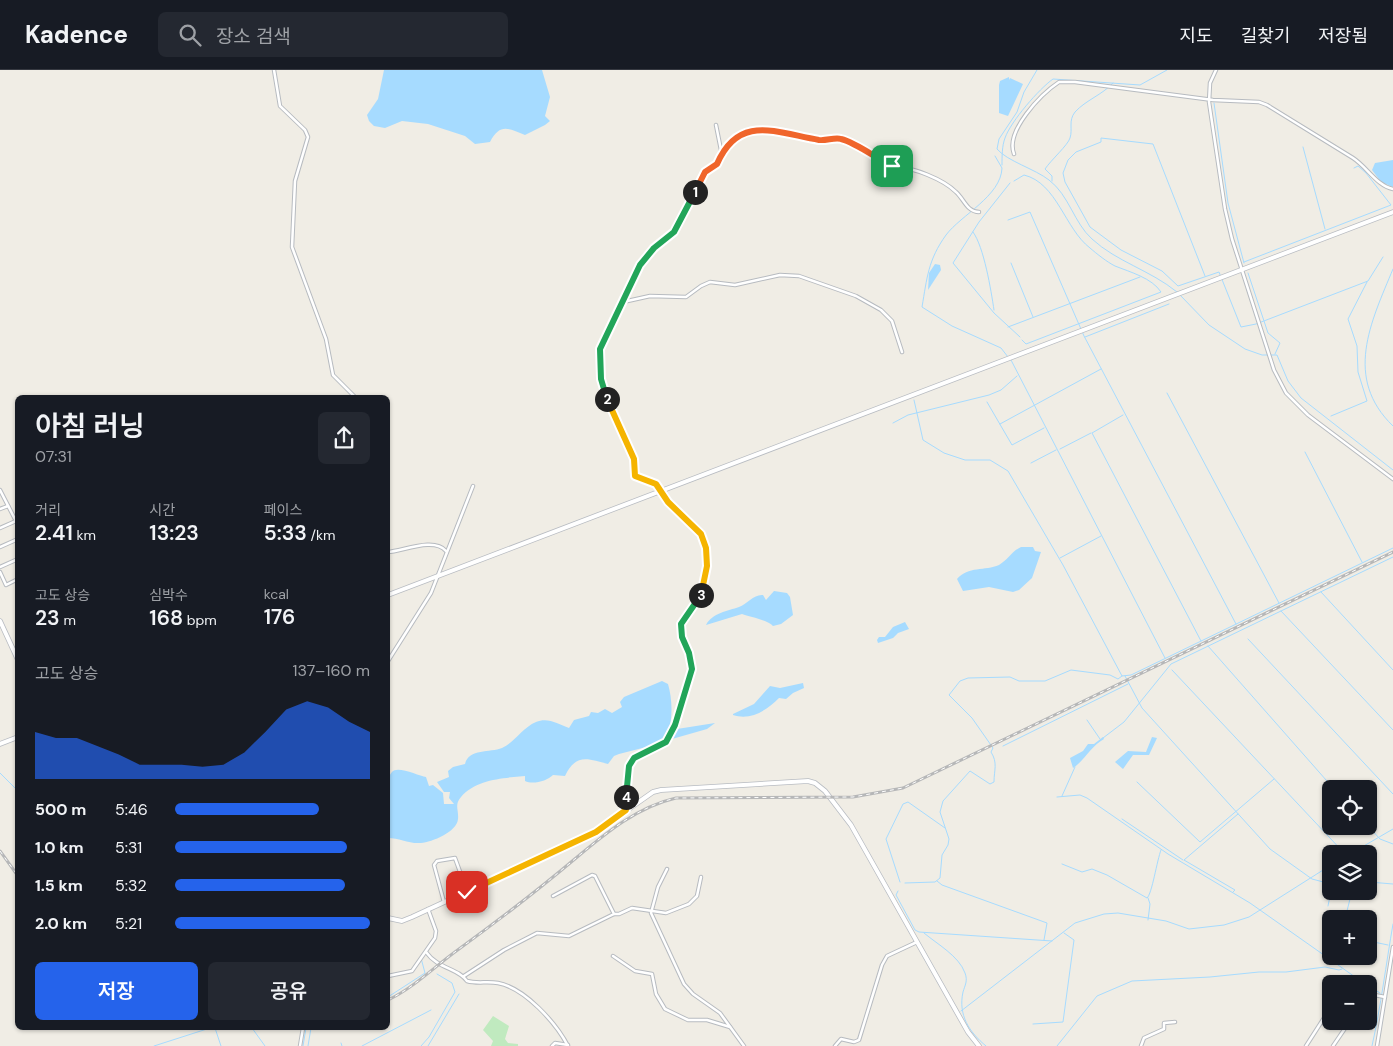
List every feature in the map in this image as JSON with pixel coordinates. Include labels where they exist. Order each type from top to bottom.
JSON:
[{"type":"main road","points":[[390,594],[660,489],[1393,212]]},
{"type":"main road","points":[[0,621],[15,654]]},
{"type":"main road","points":[[0,744],[15,738]]},
{"type":"main road","points":[[390,918],[402,921],[596,832],[647,796],[661,790],[800,781],[815,783],[825,791],[851,825],[968,1032],[979,1046]]},
{"type":"street","points":[[274,70],[280,106],[305,130],[308,137],[295,181],[292,247],[326,339],[333,375],[353,395]]},
{"type":"street","points":[[1216,70],[1210,83],[1209,99],[1225,209],[1242,270],[1280,383],[1292,400],[1308,415],[1393,479]]},
{"type":"street","points":[[1014,154],[1012,143],[1016,130],[1038,101],[1059,82],[1104,85],[1209,99],[1259,102],[1267,105],[1353,158],[1371,173],[1379,183],[1393,189]]},
{"type":"street","points":[[626,810],[628,774],[632,762],[638,755],[666,742],[675,725],[692,669],[689,653],[682,637],[681,624],[698,601],[706,577],[706,548],[701,534],[668,502],[660,489],[651,482],[635,476],[634,459],[619,429],[601,379],[600,349],[640,265],[654,248],[674,232],[705,172],[717,164],[720,155],[719,134],[716,125]]},
{"type":"street","points":[[720,155],[735,138],[760,130],[789,132],[821,140],[841,138],[895,168],[902,167],[932,176],[956,191],[971,210],[979,212]]},
{"type":"street","points":[[623,302],[650,296],[686,297],[710,282],[735,285],[780,275],[798,276],[856,296],[881,310],[892,321],[902,352]]},
{"type":"street","points":[[390,659],[403,640],[438,576],[474,486]]},
{"type":"street","points":[[0,490],[15,520]]},
{"type":"street","points":[[0,509],[8,506]]},
{"type":"street","points":[[0,528],[15,522]]},
{"type":"street","points":[[0,547],[15,540]]},
{"type":"street","points":[[390,552],[424,545],[440,546],[446,552]]},
{"type":"street","points":[[0,567],[15,560]]},
{"type":"street","points":[[0,572],[6,584],[15,580]]},
{"type":"street","points":[[444,902],[434,865],[437,861],[455,858],[467,892]]},
{"type":"street","points":[[667,870],[658,887],[652,912],[684,984],[693,994],[720,1013],[744,1046]]},
{"type":"street","points":[[552,896],[592,875],[614,914]]},
{"type":"street","points":[[464,976],[504,950],[537,933],[569,936],[614,914],[619,914],[632,908],[666,913],[694,901],[701,878]]},
{"type":"street","points":[[390,976],[412,971],[435,938],[436,931],[428,909]]},
{"type":"street","points":[[835,1046],[841,1039],[854,1042],[859,1040],[882,964],[887,956],[917,942]]},
{"type":"street","points":[[1377,1046],[1393,947]]},
{"type":"street","points":[[426,952],[437,964],[464,976],[470,982],[497,983],[513,990],[544,1013],[568,1046]]},
{"type":"street","points":[[613,956],[635,971],[652,974],[656,994],[665,1009],[688,1020],[718,1021],[731,1028]]},
{"type":"street","points":[[1377,996],[1385,997]]},
{"type":"street","points":[[1306,1046],[1322,1020]]},
{"type":"street","points":[[1141,1046],[1144,1038],[1164,1029],[1164,1023],[1175,1022]]},
{"type":"street","points":[[300,1046],[303,1030]]},
{"type":"street","points":[[1334,1046],[1344,1030]]},
{"type":"street","points":[[552,1046],[555,1043],[568,1046]]},
{"type":"green space","points":[[493,1016],[509,1026],[505,1039],[508,1043],[518,1044],[518,1046],[491,1046],[493,1041],[483,1030]]},
{"type":"water","points":[[384,70],[542,70],[550,97],[545,116],[550,121],[525,135],[505,129],[497,132],[490,142],[475,144],[465,136],[428,124],[402,121],[385,128],[374,126],[369,121],[367,115],[378,99]]},
{"type":"water","points":[[1009,77],[1009,80],[1010,78],[1023,84],[1008,116],[999,113],[999,85],[1000,81]]},
{"type":"water","points":[[1393,160],[1393,187],[1381,182],[1372,170],[1375,163]]},
{"type":"water","points":[[935,264],[940,265],[941,270],[928,290],[929,273]]},
{"type":"water","points":[[1021,547],[1033,547],[1035,551],[1041,552],[1032,578],[1019,590],[1013,592],[989,587],[963,591],[957,579],[961,575],[971,570],[999,565]]},
{"type":"water","points":[[774,591],[787,593],[790,597],[793,615],[781,624],[773,626],[763,620],[742,614],[706,625],[716,615],[739,607],[757,596],[763,595],[766,600]]},
{"type":"water","points":[[905,622],[909,629],[898,633],[893,638],[878,643],[879,637],[885,637],[893,627]]},
{"type":"water","points":[[662,681],[668,684],[671,698],[671,715],[669,730],[662,743],[619,754],[614,756],[608,764],[589,760],[578,761],[569,769],[565,776],[553,775],[540,782],[532,783],[525,781],[525,776],[482,783],[474,786],[461,797],[457,805],[457,824],[443,836],[421,843],[390,838],[390,775],[395,770],[403,770],[426,777],[429,786],[433,785],[443,793],[444,804],[454,804],[449,798],[450,792],[444,792],[437,782],[449,777],[448,771],[453,767],[465,764],[471,755],[502,748],[536,722],[545,720],[569,728],[574,720],[589,716],[591,712],[598,713],[605,709],[612,713],[622,707],[620,702],[624,697]]},
{"type":"water","points":[[803,683],[804,688],[786,699],[779,698],[769,707],[758,713],[746,717],[733,715],[754,704],[770,686],[780,688]]},
{"type":"water","points":[[715,723],[707,729],[672,739],[677,729]]},
{"type":"water","points":[[1103,737],[1104,739],[1073,768],[1070,758],[1083,751],[1088,744],[1094,744]]},
{"type":"water","points":[[1152,737],[1157,738],[1149,755],[1133,755],[1123,769],[1115,762],[1128,751],[1146,752]]},
{"type":"waterway","points":[[1037,70],[1024,92],[1017,112],[999,139],[997,149],[1007,157],[1043,176],[1056,186],[1067,201],[1080,225],[1102,247],[1167,284],[1177,292]]},
{"type":"waterway","points":[[1002,165],[1003,144],[1008,131],[1026,106],[1053,79],[1140,85],[1167,70]]},
{"type":"waterway","points":[[1052,181],[1052,176],[1045,169],[1069,141],[1073,115],[1079,108],[1113,83]]},
{"type":"waterway","points":[[1214,103],[1228,203],[1244,263]]},
{"type":"waterway","points":[[1205,276],[1153,144],[1101,138],[1101,142],[1076,152],[1068,160],[1063,173],[1065,182],[1090,227],[1121,250],[1162,271],[1178,286],[1219,272],[1241,327],[1256,324],[1368,281],[1383,257]]},
{"type":"waterway","points":[[1303,147],[1325,229]]},
{"type":"waterway","points":[[995,156],[1002,168],[1000,178],[988,196],[953,228],[940,244],[929,270],[922,307],[952,326],[1001,348],[1008,357]]},
{"type":"waterway","points":[[1244,262],[1391,205],[1366,173],[1358,166],[1354,168]]},
{"type":"waterway","points":[[1014,181],[1024,175],[1045,187],[1081,240],[1102,258],[1115,266],[1146,279],[1161,292],[1026,344],[1022,340]]},
{"type":"waterway","points":[[1010,183],[979,222],[953,263],[994,313],[1020,337]]},
{"type":"waterway","points":[[1008,220],[1030,212],[1084,336],[1236,624]]},
{"type":"waterway","points":[[973,232],[984,258],[994,310]]},
{"type":"waterway","points":[[1011,263],[1033,317]]},
{"type":"waterway","points":[[1393,269],[1370,329],[1365,369],[1369,389],[1378,408],[1393,426]]},
{"type":"waterway","points":[[1248,273],[1268,333],[1280,343],[1275,354]]},
{"type":"waterway","points":[[1008,327],[1140,277]]},
{"type":"waterway","points":[[1331,416],[1367,401],[1358,372],[1357,346],[1348,319],[1367,282]]},
{"type":"waterway","points":[[1180,295],[1209,325],[1245,349],[1262,355],[1277,355],[1288,381],[1301,398],[1393,470]]},
{"type":"waterway","points":[[1085,337],[1169,304]]},
{"type":"waterway","points":[[1011,360],[1165,658]]},
{"type":"waterway","points":[[1000,424],[1101,369]]},
{"type":"waterway","points":[[893,423],[908,415],[989,395],[1001,390],[1017,376]]},
{"type":"waterway","points":[[1167,393],[1279,603]]},
{"type":"waterway","points":[[914,400],[923,440],[944,453],[965,460],[990,460],[1008,471],[1063,565],[1122,676],[1131,675],[1393,548]]},
{"type":"waterway","points":[[987,402],[1012,445],[1044,428]]},
{"type":"waterway","points":[[1123,415],[1092,433],[1201,641]]},
{"type":"waterway","points":[[1060,449],[1091,433]]},
{"type":"waterway","points":[[1031,463],[1056,450]]},
{"type":"waterway","points":[[1305,452],[1362,562]]},
{"type":"waterway","points":[[1060,558],[1101,536]]},
{"type":"waterway","points":[[1103,738],[1124,722],[1171,664],[1393,557]]},
{"type":"waterway","points":[[1321,592],[1393,670]]},
{"type":"waterway","points":[[1281,611],[1393,730]]},
{"type":"waterway","points":[[1248,639],[1393,794]]},
{"type":"waterway","points":[[1208,646],[1326,780]]},
{"type":"waterway","points":[[905,883],[935,882],[940,878],[942,855],[949,839],[940,812],[943,801],[970,771],[990,784],[994,782],[995,763],[991,752],[993,748],[972,718],[949,695],[960,681],[968,678],[1010,677],[1019,681],[1045,681],[1071,670],[1110,675],[1118,679],[1122,676]]},
{"type":"waterway","points":[[1172,670],[1337,845]]},
{"type":"waterway","points":[[1125,676],[1142,708],[1270,849],[1312,879],[1322,882]]},
{"type":"waterway","points":[[1003,746],[1128,684]]},
{"type":"waterway","points":[[1087,720],[1100,739]]},
{"type":"waterway","points":[[1062,796],[1075,767]]},
{"type":"waterway","points":[[0,773],[15,788]]},
{"type":"waterway","points":[[1137,782],[1200,842],[1274,779]]},
{"type":"waterway","points":[[1057,797],[1080,795],[1087,798],[1168,854],[1250,903],[1352,975]]},
{"type":"waterway","points":[[900,882],[886,839],[903,804],[908,802],[945,828]]},
{"type":"waterway","points":[[1233,892],[1235,890],[1184,860],[1238,814]]},
{"type":"waterway","points":[[1122,819],[1183,860]]},
{"type":"waterway","points":[[1365,845],[1393,829]]},
{"type":"waterway","points":[[1376,835],[1380,839],[1393,844]]},
{"type":"waterway","points":[[1062,864],[1082,872],[1092,869],[1107,875],[1147,898],[1151,890],[1161,850]]},
{"type":"waterway","points":[[961,1011],[1075,923],[1104,914],[1118,913],[1166,921],[1189,929],[1224,925],[1249,917],[1322,871]]},
{"type":"waterway","points":[[937,881],[942,885],[1047,923],[1044,940]]},
{"type":"waterway","points":[[1377,883],[1393,884]]},
{"type":"waterway","points":[[898,891],[896,895],[915,930],[919,932],[1052,941]]},
{"type":"waterway","points":[[1148,898],[1150,904],[1148,920]]},
{"type":"waterway","points":[[1328,906],[1329,900]]},
{"type":"waterway","points":[[1347,910],[1350,900]]},
{"type":"waterway","points":[[1372,1046],[1393,924]]},
{"type":"waterway","points":[[924,933],[953,956],[962,967],[966,978],[962,1000],[964,1016],[970,1029],[986,1046]]},
{"type":"waterway","points":[[1033,1024],[1063,1022],[1074,940],[1064,933]]},
{"type":"waterway","points":[[1377,943],[1388,945]]},
{"type":"waterway","points":[[390,996],[425,973],[421,958]]},
{"type":"waterway","points":[[1057,1046],[1097,996],[1132,981],[1210,977],[1259,972],[1286,972],[1325,967],[1342,969]]},
{"type":"waterway","points":[[421,1046],[429,1037],[455,992],[452,983],[437,974]]},
{"type":"waterway","points":[[428,1046],[459,994]]},
{"type":"waterway","points":[[362,1046],[431,1010]]},
{"type":"waterway","points":[[154,1046],[204,1030]]},
{"type":"waterway","points":[[216,1030],[221,1046]]},
{"type":"waterway","points":[[253,1030],[265,1046]]},
{"type":"waterway","points":[[303,1046],[306,1030]]},
{"type":"waterway","points":[[308,1046],[311,1030]]},
{"type":"railway","points":[[390,999],[416,983],[504,916],[611,830],[648,808],[676,798],[853,797],[903,788],[1393,552]]},
{"type":"railway","points":[[0,851],[15,872]]},
{"type":"route","points":[[467,892],[596,832],[626,810],[629,766],[638,755],[662,746],[670,737],[692,669],[692,662],[680,630],[681,624],[698,601],[706,577],[706,548],[703,538],[694,524],[674,509],[656,484],[635,476],[633,472],[634,459],[619,429],[601,379],[600,349],[640,265],[654,248],[677,228],[705,172],[717,164],[724,148],[735,138],[749,132],[760,130],[789,132],[827,141],[841,138],[892,166]]}]
